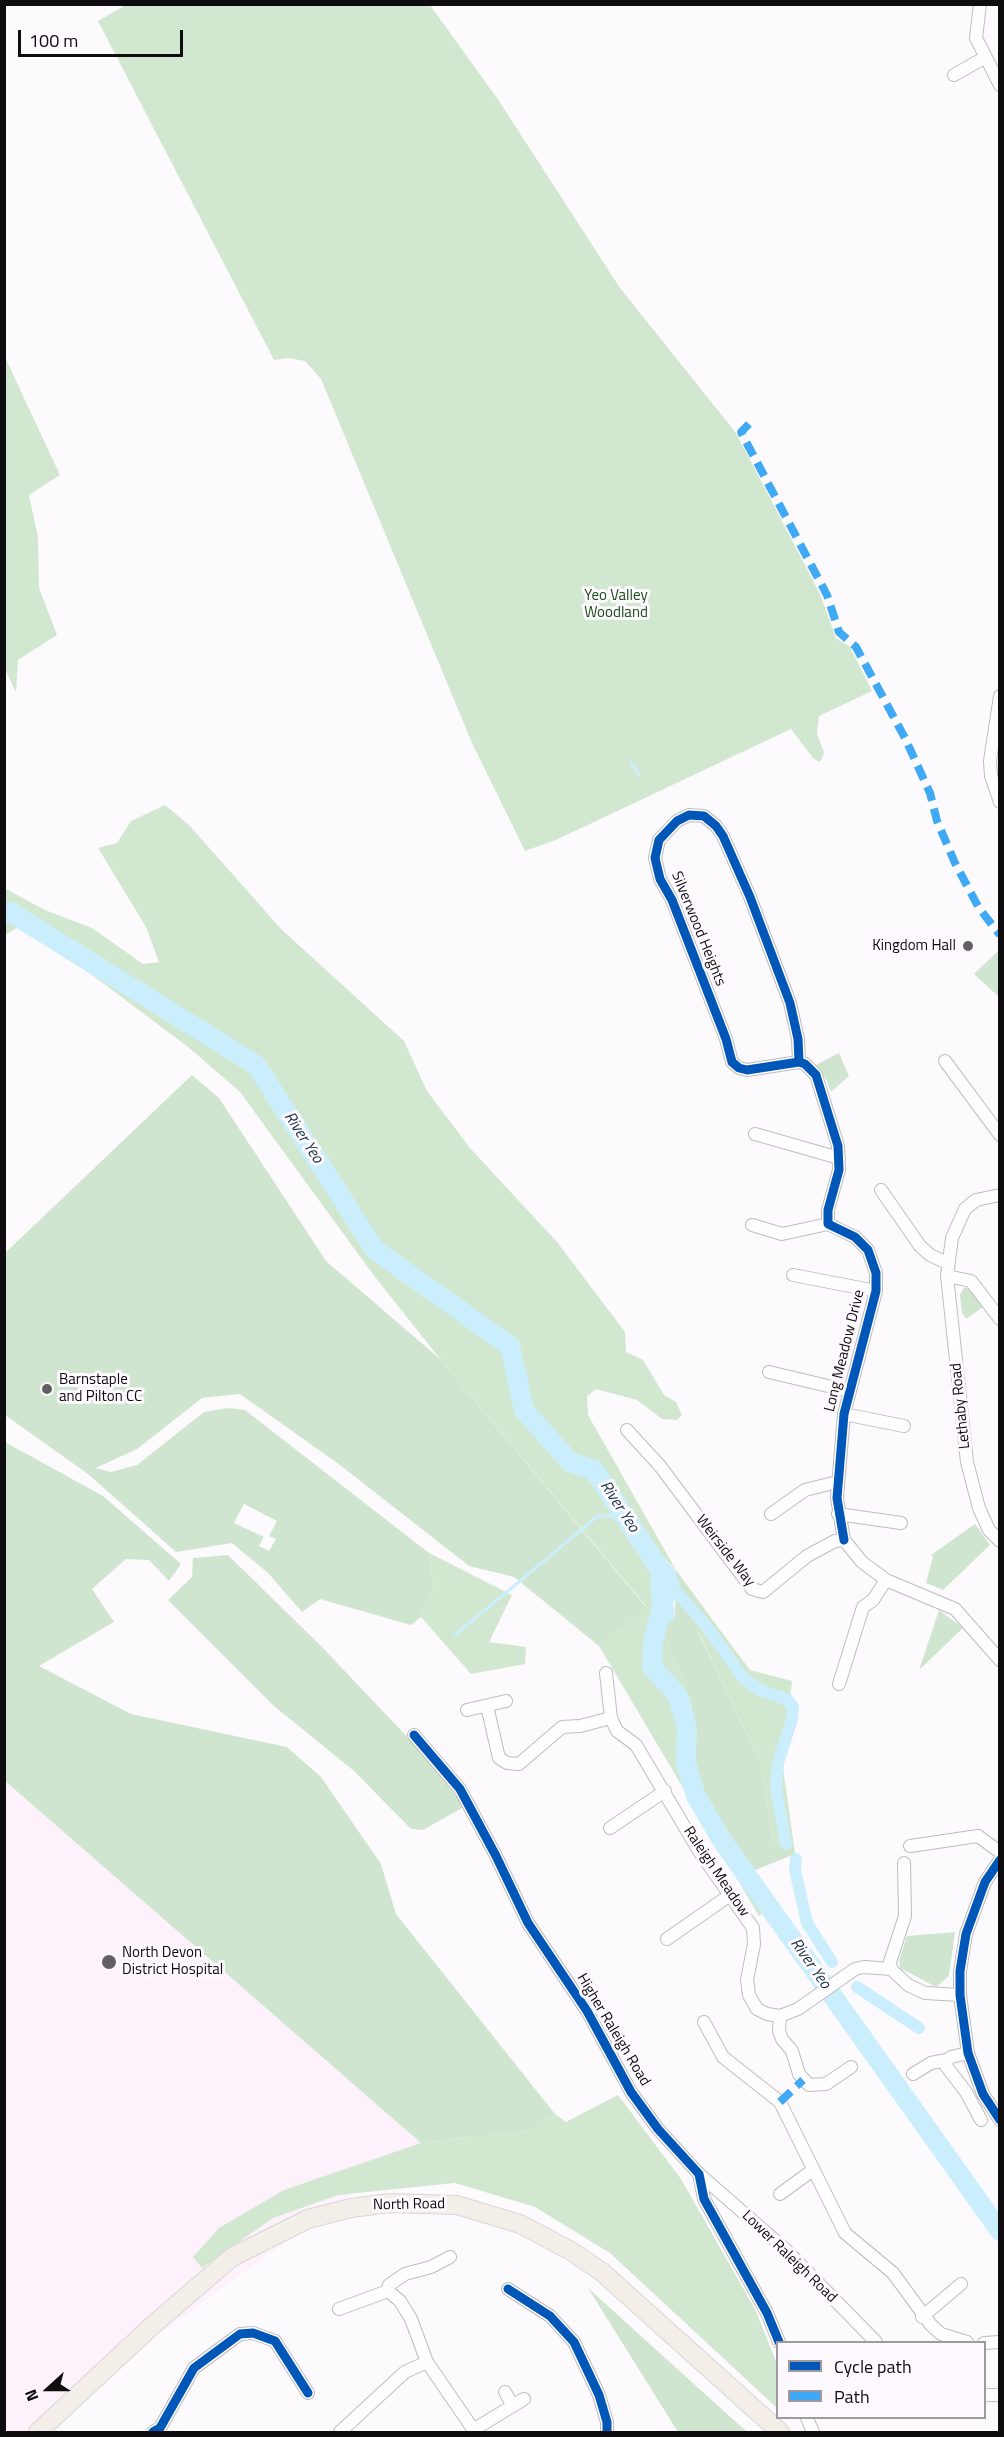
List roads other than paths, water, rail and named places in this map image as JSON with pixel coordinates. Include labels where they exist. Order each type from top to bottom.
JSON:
[{"type":"main road","name":"North Road","points":[[38,2433],[153,2325],[232,2257],[308,2219],[351,2208],[390,2203],[457,2205],[520,2224],[571,2251],[602,2271],[780,2433]]},
{"type":"street","points":[[980,4],[976,38],[999,85]]},
{"type":"street","points":[[954,75],[984,58]]},
{"type":"street","points":[[999,696],[992,732],[990,761],[991,776],[999,802]]},
{"type":"street","name":"Silverwood Heights","points":[[689,816],[704,816],[716,826],[723,836],[750,897],[790,1003],[798,1039],[799,1062],[747,1070],[739,1068],[732,1062],[726,1039],[672,900],[660,879],[655,858],[659,840],[677,821],[689,816]]},
{"type":"street","points":[[945,1061],[999,1135]]},
{"type":"street","points":[[752,1224],[782,1234],[828,1224],[828,1210],[839,1170],[833,1124],[819,1079],[812,1069],[799,1062]]},
{"type":"street","points":[[755,1134],[839,1158]]},
{"type":"street","points":[[881,1190],[920,1246],[947,1269],[971,1281],[999,1319]]},
{"type":"street","points":[[995,1195],[999,1207]]},
{"type":"street","name":"Lethaby Road","points":[[995,1195],[976,1200],[965,1209],[951,1238],[947,1269],[967,1462],[982,1516],[999,1541]]},
{"type":"street","name":"Long Meadow Drive","points":[[828,1224],[855,1237],[868,1250],[876,1273],[876,1291],[844,1414],[837,1482],[838,1514],[844,1540]]},
{"type":"street","name":"Long Meadow Drive","points":[[793,1275],[876,1291]]},
{"type":"street","name":"Long Meadow Drive","points":[[769,1372],[849,1391]]},
{"type":"street","name":"Long Meadow Drive","points":[[844,1414],[903,1426]]},
{"type":"street","name":"Weirside Way","points":[[627,1430],[660,1466],[752,1589],[763,1592],[807,1556],[835,1541],[844,1540]]},
{"type":"street","points":[[771,1514],[805,1490],[837,1482]]},
{"type":"street","points":[[838,1514],[901,1523]]},
{"type":"street","points":[[844,1540],[862,1562],[886,1580],[955,1609],[999,1660]]},
{"type":"street","points":[[839,1684],[863,1607],[873,1600],[886,1580]]},
{"type":"street","points":[[487,1706],[500,1758],[507,1763],[519,1764],[562,1727],[580,1726],[611,1718],[606,1673]]},
{"type":"street","points":[[467,1710],[506,1701]]},
{"type":"street","name":"Raleigh Meadow","points":[[611,1718],[617,1731],[636,1745],[699,1851],[753,1928],[754,1944],[747,1980],[749,1995],[757,2009],[767,2014],[780,2016]]},
{"type":"street","name":"Higher Raleigh Road","points":[[414,1735],[460,1789],[528,1923],[587,2011],[631,2091],[658,2129],[699,2174],[704,2199],[767,2313],[777,2341]]},
{"type":"street","points":[[610,1828],[625,1811],[664,1791]]},
{"type":"street","points":[[910,1846],[978,1836],[999,1852]]},
{"type":"street","points":[[999,1860],[985,1882],[966,1934],[960,1971],[960,1995],[968,2053],[983,2094],[999,2120]]},
{"type":"street","points":[[891,1970],[890,1962],[905,1916],[904,1863]]},
{"type":"street","points":[[667,1939],[680,1924],[730,1895]]},
{"type":"street","points":[[850,2067],[826,2084],[809,2085],[799,2074],[792,2051],[782,2039],[779,2031],[780,2016],[798,2008],[855,1969],[878,1967],[891,1970],[908,1984],[925,1993],[960,1995]]},
{"type":"street","points":[[704,2022],[723,2057],[780,2102],[845,2233],[893,2273],[922,2317],[941,2334],[961,2341]]},
{"type":"street","points":[[913,2073],[931,2063],[968,2053]]},
{"type":"street","points":[[946,2060],[947,2069],[966,2092],[981,2120]]},
{"type":"street","points":[[780,2194],[813,2170]]},
{"type":"street","name":"Lower Raleigh Road","points":[[699,2174],[785,2249],[874,2341]]},
{"type":"street","points":[[388,2291],[389,2285],[405,2274],[431,2267],[450,2257]]},
{"type":"street","points":[[922,2317],[961,2284]]},
{"type":"street","points":[[508,2289],[550,2316],[574,2342],[599,2395],[607,2422],[607,2433]]},
{"type":"street","points":[[339,2309],[388,2291]]},
{"type":"street","points":[[388,2291],[400,2301],[411,2319],[428,2362],[474,2431],[518,2403],[505,2392]]},
{"type":"street","points":[[153,2433],[160,2428],[194,2368],[240,2334],[253,2333],[275,2342],[308,2393]]},
{"type":"street","points":[[340,2433],[405,2372],[428,2362]]},
{"type":"street","points":[[807,2419],[813,2433]]},
{"type":"water","points":[[654,1548],[676,1571],[676,1591],[667,1600],[674,1607],[675,1618],[662,1628],[654,1621],[650,1585]]},
{"type":"waterway","points":[[631,762],[639,775]]},
{"type":"waterway","name":"River Yeo","points":[[4,914],[10,912],[256,1065],[375,1250],[510,1346],[524,1410],[570,1462],[594,1470],[669,1583],[653,1641],[652,1667],[678,1696],[687,1728],[686,1764],[696,1796],[723,1842],[1000,2231]]},
{"type":"waterway","points":[[455,1635],[598,1516],[626,1516]]},
{"type":"waterway","points":[[669,1583],[707,1627],[744,1679],[760,1690],[788,1700],[793,1707],[792,1719],[778,1763],[776,1789],[786,1844]]},
{"type":"waterway","points":[[796,1859],[795,1870],[807,1923],[832,1962]]},
{"type":"waterway","points":[[857,1987],[919,2028]]},
{"type":"place","name":"Kingdom Hall","points":[[968,946]]},
{"type":"place","name":"Barnstaple and Pilton CC","points":[[47,1389]]},
{"type":"place","name":"North Devon District Hospital","points":[[109,1962]]},
{"type":"park label","name":"Yeo Valley Woodland","points":[[616,604]]}]
